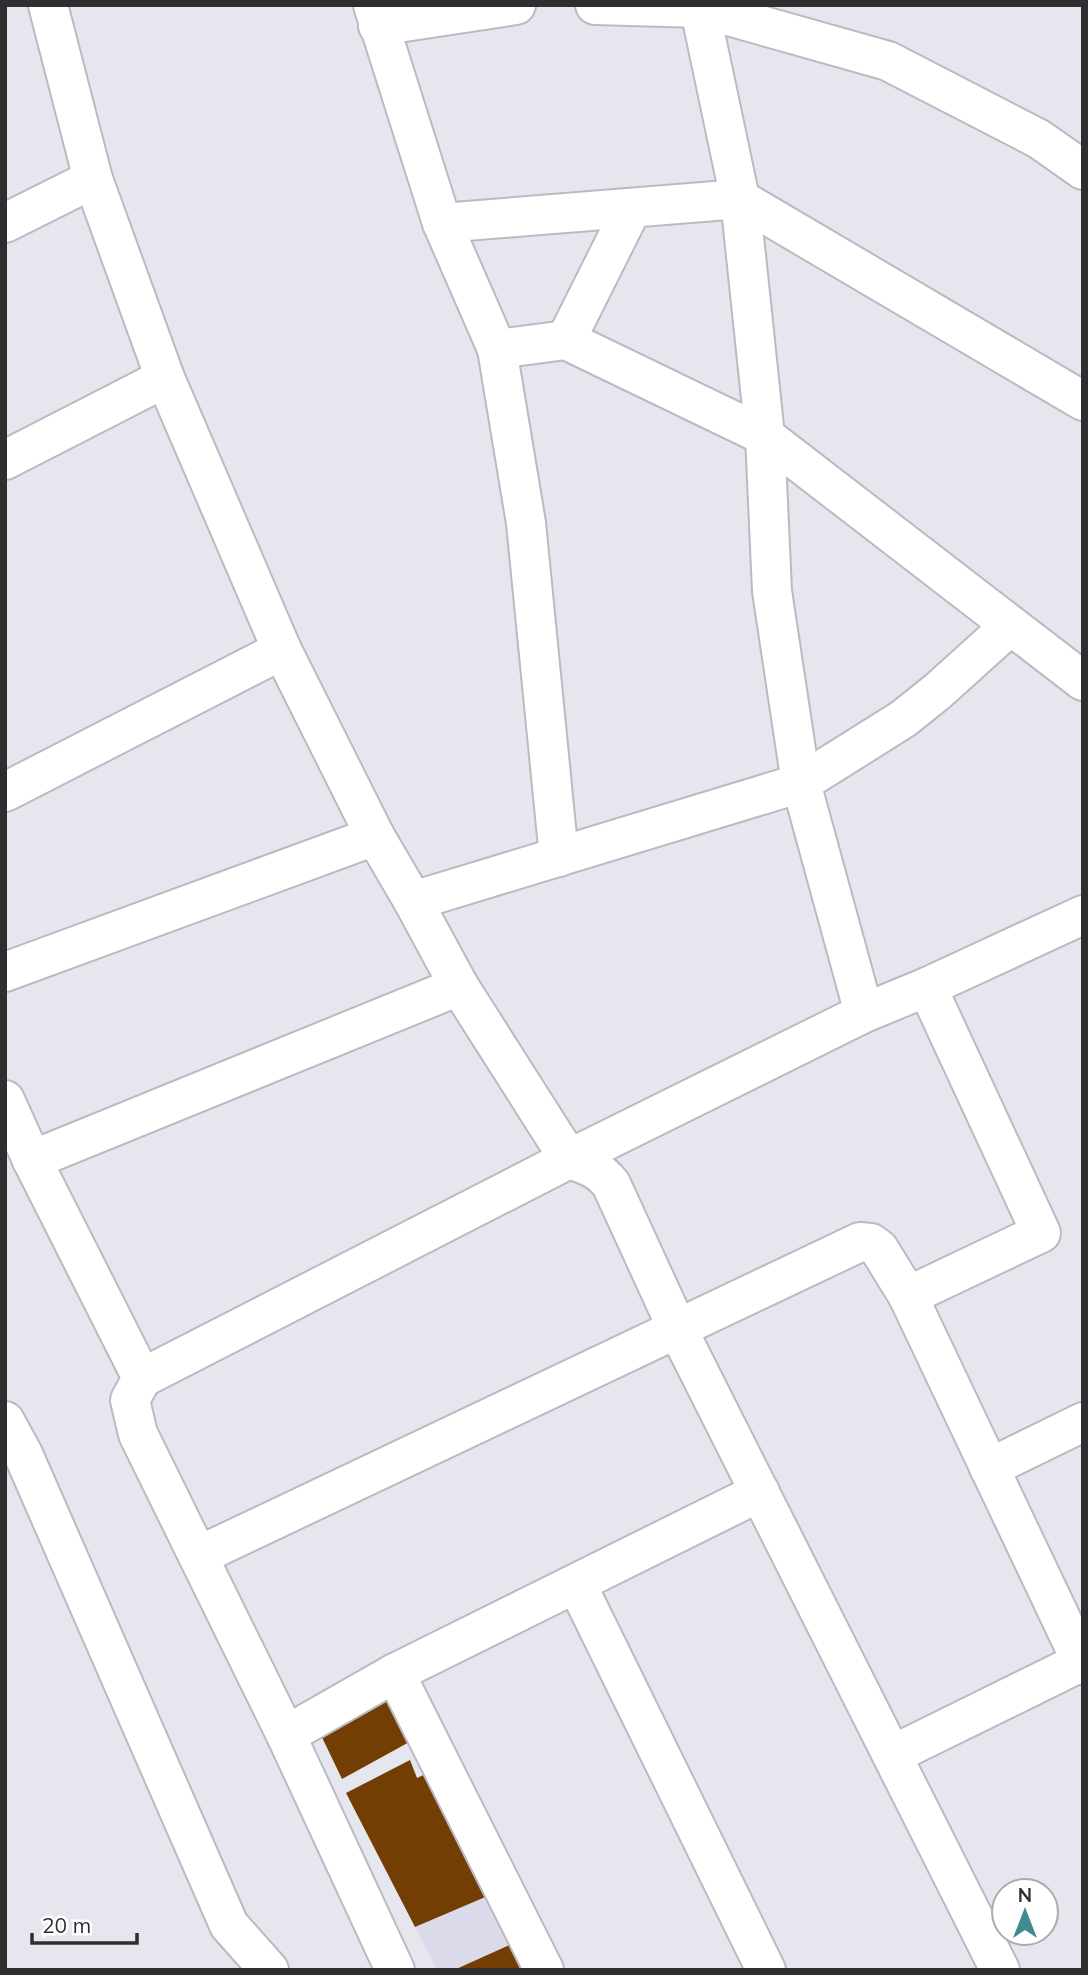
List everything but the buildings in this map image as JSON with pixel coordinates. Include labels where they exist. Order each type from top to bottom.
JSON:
[{"type":"street","points":[[48,5],[93,179],[165,378],[282,650],[374,836],[459,986],[569,1158],[591,1166],[602,1173],[611,1184],[677,1328],[1000,1970]]},
{"type":"street","points":[[516,5],[376,16],[442,223],[497,349],[526,523],[559,857]]},
{"type":"street","points":[[595,5],[700,7],[888,61],[1039,139],[1083,170]]},
{"type":"street","points":[[700,7],[740,199],[765,436],[772,591],[802,783],[864,1013]]},
{"type":"street","points":[[5,223],[93,179]]},
{"type":"street","points":[[442,223],[740,199],[1083,401]]},
{"type":"street","points":[[566,340],[632,208]]},
{"type":"street","points":[[497,349],[566,340],[765,436],[1083,681]]},
{"type":"street","points":[[5,460],[165,378]]},
{"type":"street","points":[[413,901],[802,783],[903,719],[1010,626]]},
{"type":"street","points":[[5,792],[282,650]]},
{"type":"street","points":[[5,972],[374,836]]},
{"type":"street","points":[[395,1970],[286,1735],[138,1434],[130,1400],[142,1378],[569,1158],[864,1013],[1083,915]]},
{"type":"street","points":[[32,1160],[459,986]]},
{"type":"street","points":[[908,1296],[1041,1233],[927,987]]},
{"type":"street","points":[[5,1100],[32,1160],[142,1378]]},
{"type":"street","points":[[198,1556],[860,1242],[871,1243],[879,1248],[908,1296],[1082,1663],[892,1755]]},
{"type":"street","points":[[5,1421],[14,1454],[229,1925],[269,1970]]},
{"type":"street","points":[[989,1468],[1083,1422]]},
{"type":"street","points":[[286,1735],[395,1673],[760,1492]]},
{"type":"street","points":[[576,1585],[766,1970]]},
{"type":"street","points":[[395,1673],[544,1970]]},
{"type":"shaded area","points":[[490,1895],[518,1941],[454,1970],[437,1970],[415,1927]]}]
